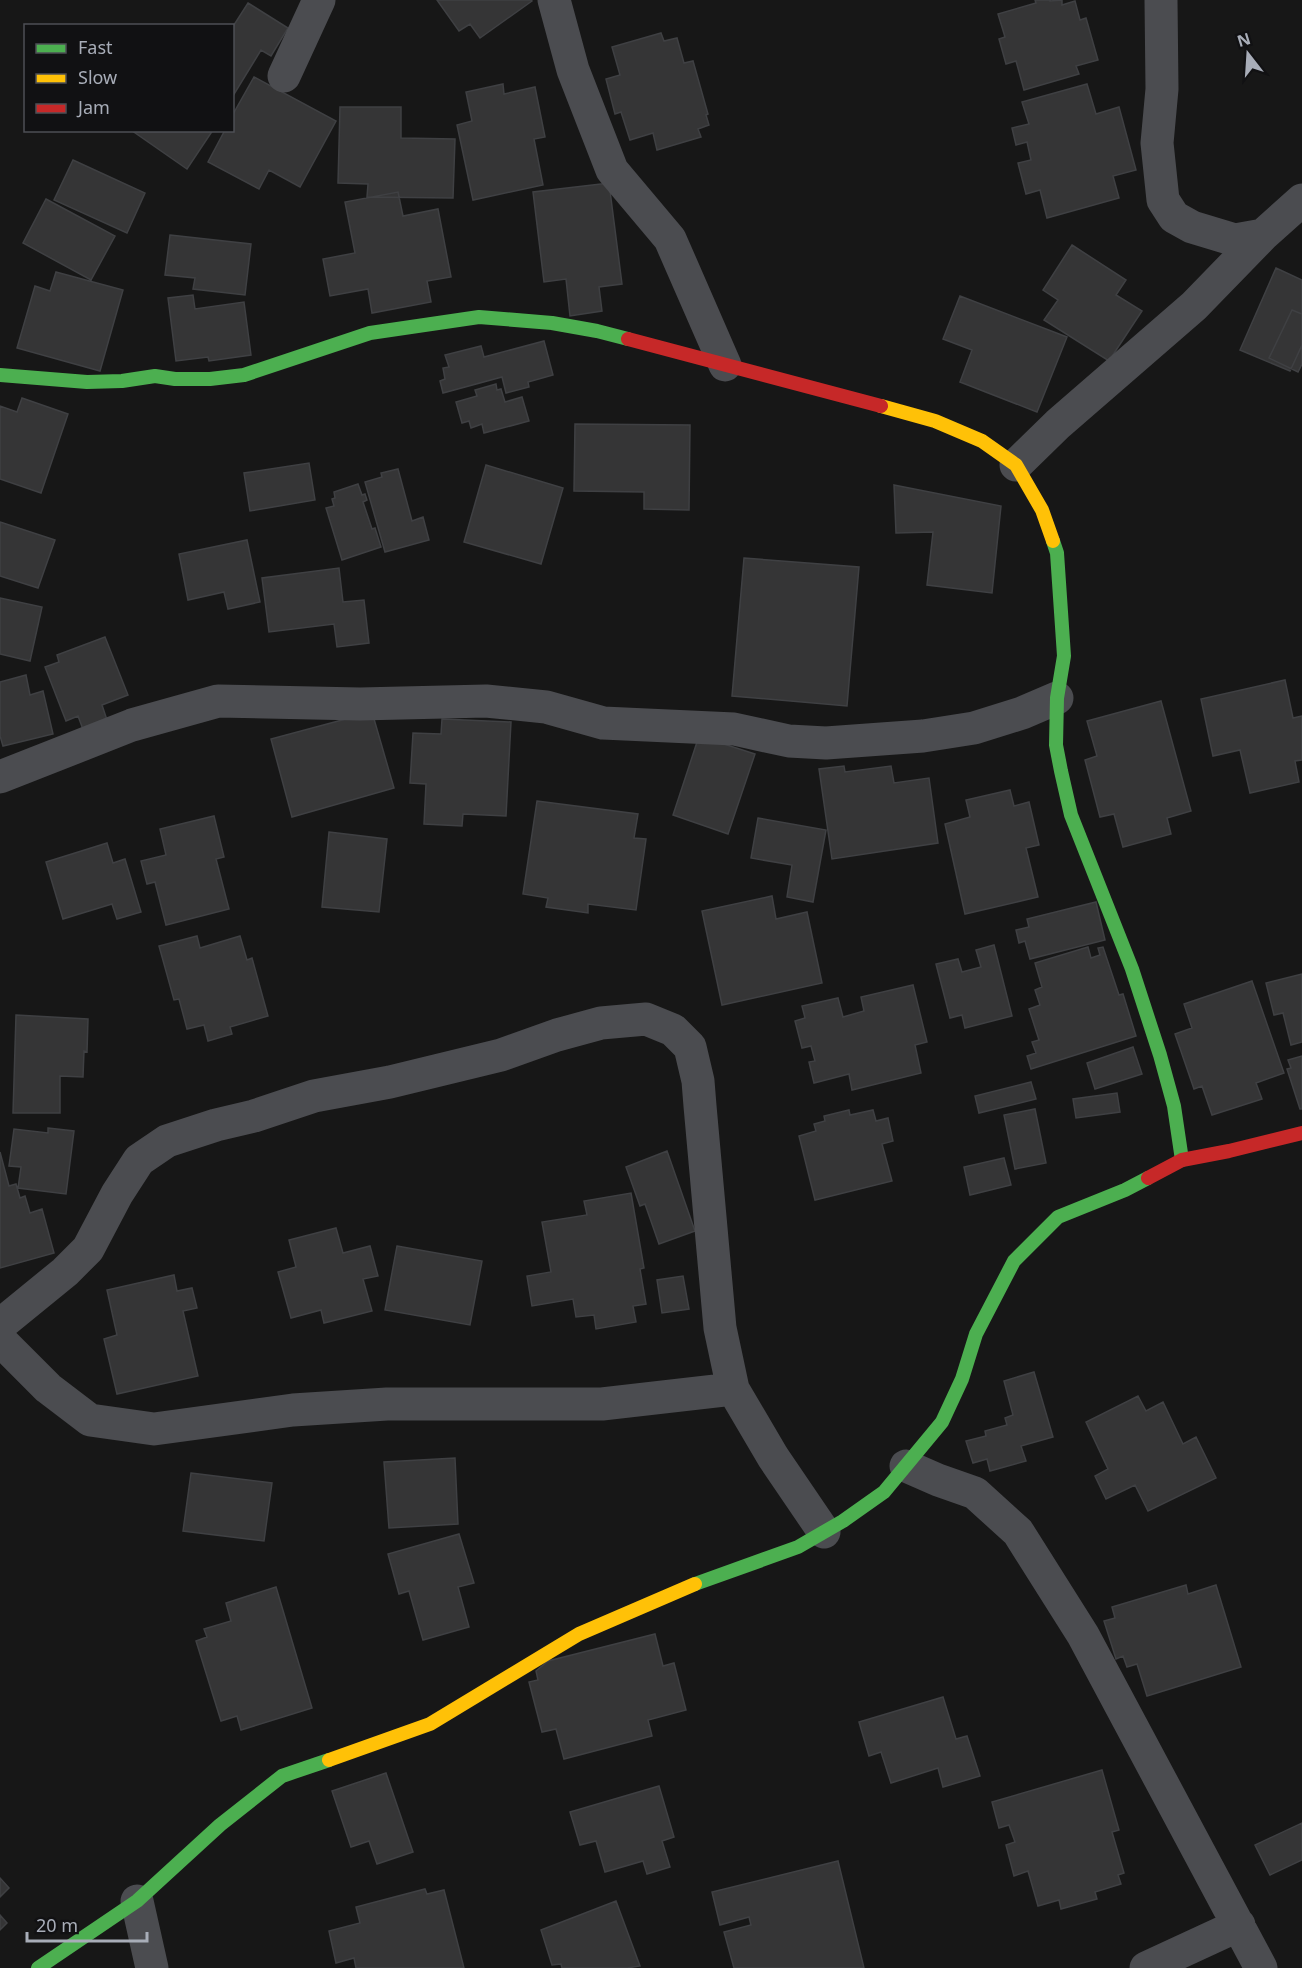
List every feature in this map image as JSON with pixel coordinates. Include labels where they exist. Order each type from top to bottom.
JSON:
[{"type":"street","points":[[284,76],[319,0]]},
{"type":"street","points":[[554,0],[573,70],[612,170],[670,239],[725,365]]},
{"type":"street","points":[[1161,0],[1162,89],[1157,143],[1163,200],[1174,217],[1192,227],[1235,240],[1263,235]]},
{"type":"street","points":[[1016,465],[1058,424],[1194,306],[1263,235],[1302,200]]},
{"type":"street","points":[[0,375],[87,382],[122,381],[155,376],[210,380],[244,375],[370,333],[479,317],[552,323],[597,331],[935,422],[982,441],[1016,465],[1042,510],[1057,553],[1064,656],[1057,698],[1056,745],[1071,815],[1132,969],[1174,1106],[1182,1160]]},
{"type":"street","points":[[0,777],[132,725],[218,701],[348,704],[486,701],[546,707],[603,723],[734,729],[789,741],[826,743],[923,736],[975,728],[1022,713],[1057,698]]},
{"type":"street","points":[[0,1325],[65,1272],[88,1250],[117,1194],[139,1160],[167,1141],[314,1096],[390,1082],[490,1058],[601,1023],[646,1019],[674,1030],[690,1047],[698,1081],[720,1328],[733,1389],[773,1456],[824,1532]]},
{"type":"street","points":[[38,1968],[136,1901],[220,1825],[282,1776],[430,1724],[579,1634],[684,1588],[798,1547],[824,1532],[884,1492],[942,1422],[962,1379],[976,1334],[1014,1261],[1058,1217],[1125,1190],[1182,1160],[1302,1133]]},
{"type":"street","points":[[0,1340],[48,1388],[90,1420],[154,1429],[293,1410],[387,1404],[602,1404],[733,1389]]},
{"type":"street","points":[[906,1466],[975,1493],[1018,1532],[1083,1635],[1261,1968]]},
{"type":"street","points":[[136,1901],[152,1968]]},
{"type":"street","points":[[1146,1968],[1239,1925]]},
{"type":"building","points":[[437,0],[532,1],[480,38],[470,24],[459,31]]},
{"type":"building","points":[[1035,0],[1062,0],[1062,5],[1075,1],[1080,20],[1086,18],[1098,60],[1076,66],[1079,74],[1024,90],[1016,61],[1006,64],[999,39],[1005,37],[998,14],[1036,3]]},
{"type":"building","points":[[248,3],[288,28],[271,56],[261,50],[234,94],[234,25]]},
{"type":"building","points":[[661,33],[664,41],[677,38],[684,63],[693,61],[709,125],[698,129],[701,137],[657,150],[653,133],[630,140],[621,112],[615,114],[606,79],[620,75],[612,47]]},
{"type":"building","points":[[254,77],[336,121],[300,187],[269,170],[259,189],[208,162],[224,132],[234,132],[234,112]]},
{"type":"building","points":[[503,84],[504,94],[535,87],[545,137],[534,139],[543,185],[473,200],[457,125],[472,121],[466,92]]},
{"type":"building","points":[[1087,84],[1096,114],[1119,107],[1136,170],[1113,176],[1119,198],[1047,218],[1040,190],[1026,194],[1018,163],[1031,160],[1027,142],[1016,145],[1012,128],[1029,124],[1022,102]]},
{"type":"building","points":[[340,107],[401,107],[401,138],[455,139],[453,198],[367,197],[368,184],[338,183]]},
{"type":"building","points":[[134,132],[212,132],[187,169]]},
{"type":"building","points":[[73,160],[145,193],[127,233],[54,200]]},
{"type":"building","points":[[609,183],[622,284],[599,287],[602,311],[570,316],[566,279],[544,282],[533,192]]},
{"type":"building","points":[[398,192],[403,216],[438,209],[451,277],[427,281],[431,302],[372,313],[368,289],[330,296],[323,259],[355,253],[345,202]]},
{"type":"building","points":[[46,199],[115,236],[91,280],[23,243]]},
{"type":"building","points":[[170,235],[251,244],[245,295],[193,289],[195,278],[165,275]]},
{"type":"building","points":[[1072,245],[1126,280],[1116,295],[1142,311],[1109,361],[1044,320],[1058,300],[1043,290]]},
{"type":"building","points":[[1276,268],[1302,280],[1302,345],[1290,371],[1240,350]]},
{"type":"building","points":[[56,272],[123,290],[100,371],[17,348],[35,286],[50,291]]},
{"type":"building","points":[[193,295],[195,309],[244,302],[251,355],[209,361],[208,357],[176,361],[168,298]]},
{"type":"building","points":[[960,296],[1067,337],[1037,412],[960,382],[972,350],[943,339]]},
{"type":"building","points":[[1292,310],[1302,314],[1302,364],[1298,372],[1269,358]]},
{"type":"building","points":[[544,341],[553,375],[528,382],[529,387],[506,393],[502,377],[443,393],[440,381],[445,379],[443,368],[449,367],[445,355],[481,346],[484,357]]},
{"type":"building","points":[[496,384],[497,390],[501,389],[505,402],[522,397],[529,421],[484,433],[482,424],[471,428],[469,421],[462,423],[456,402],[477,396],[475,390]]},
{"type":"building","points":[[22,398],[68,414],[41,493],[0,479],[0,406],[17,412]]},
{"type":"building","points":[[575,424],[690,425],[689,510],[644,509],[644,492],[574,491]]},
{"type":"building","points":[[309,463],[315,500],[250,511],[244,473]]},
{"type":"building","points":[[486,465],[563,488],[541,564],[464,542]]},
{"type":"building","points":[[398,469],[412,521],[423,517],[429,540],[385,552],[365,482],[382,477],[381,473]]},
{"type":"building","points":[[358,484],[362,495],[365,494],[367,500],[363,502],[381,547],[342,560],[326,508],[334,506],[332,499],[335,498],[334,492]]},
{"type":"building","points":[[894,485],[1001,506],[992,593],[927,585],[933,532],[896,533]]},
{"type":"building","points":[[0,522],[55,540],[38,588],[0,576]]},
{"type":"building","points":[[247,540],[260,602],[228,609],[224,592],[188,600],[179,554]]},
{"type":"building","points":[[744,558],[859,567],[847,706],[732,696]]},
{"type":"building","points":[[339,568],[343,602],[364,600],[369,643],[337,647],[334,624],[269,632],[262,578]]},
{"type":"building","points":[[0,598],[42,607],[30,661],[0,654]]},
{"type":"building","points":[[105,637],[128,695],[102,705],[108,723],[84,732],[78,716],[66,721],[45,667],[59,662],[57,655]]},
{"type":"building","points":[[26,675],[30,695],[43,691],[53,734],[3,746],[0,736],[0,682]]},
{"type":"building","points":[[1285,680],[1293,718],[1302,716],[1302,760],[1295,761],[1299,782],[1250,793],[1240,750],[1213,756],[1201,699]]},
{"type":"building","points":[[1161,701],[1191,811],[1167,818],[1171,834],[1123,847],[1114,814],[1100,817],[1085,760],[1097,756],[1087,721]]},
{"type":"building","points":[[372,712],[394,788],[292,817],[271,739]]},
{"type":"building","points":[[442,719],[511,722],[506,816],[463,814],[462,826],[424,824],[426,784],[410,783],[413,733],[441,734]]},
{"type":"building","points":[[699,736],[755,754],[728,834],[673,815]]},
{"type":"building","points":[[844,766],[845,772],[891,766],[894,783],[929,778],[938,843],[832,859],[819,769]]},
{"type":"building","points":[[1010,790],[1014,806],[1029,802],[1039,845],[1026,848],[1038,897],[965,914],[945,824],[970,817],[966,800]]},
{"type":"building","points":[[537,801],[638,814],[634,838],[646,839],[636,910],[588,904],[588,913],[546,907],[548,898],[523,894]]},
{"type":"building","points":[[214,816],[224,857],[216,859],[229,909],[166,925],[155,882],[147,884],[141,861],[166,855],[160,829]]},
{"type":"building","points":[[758,818],[826,830],[813,902],[787,897],[792,865],[751,858]]},
{"type":"building","points":[[329,832],[387,839],[379,912],[322,907]]},
{"type":"building","points":[[107,843],[113,863],[125,859],[141,912],[117,919],[112,904],[63,919],[46,862]]},
{"type":"building","points":[[772,896],[776,919],[807,912],[822,983],[722,1005],[702,911]]},
{"type":"building","points":[[1096,902],[1105,940],[1030,959],[1025,941],[1019,943],[1016,930],[1029,927],[1027,919]]},
{"type":"building","points":[[197,936],[200,948],[240,936],[247,960],[252,958],[268,1016],[230,1027],[232,1034],[208,1041],[204,1025],[187,1029],[179,999],[174,1000],[159,946]]},
{"type":"building","points":[[994,945],[1012,1016],[965,1028],[962,1015],[950,1018],[936,964],[958,959],[962,972],[981,967],[976,950]]},
{"type":"building","points":[[1088,947],[1091,958],[1100,955],[1098,948],[1103,947],[1119,995],[1123,994],[1136,1036],[1031,1069],[1027,1056],[1036,1053],[1032,1042],[1039,1040],[1029,1009],[1040,1005],[1035,990],[1042,987],[1035,963]]},
{"type":"building","points":[[1302,974],[1302,1042],[1291,1045],[1283,1013],[1274,1015],[1266,983]]},
{"type":"building","points":[[1252,981],[1284,1073],[1256,1083],[1262,1099],[1212,1115],[1202,1086],[1194,1089],[1175,1034],[1192,1028],[1184,1004]]},
{"type":"building","points":[[913,985],[927,1042],[915,1045],[921,1073],[852,1090],[849,1074],[814,1083],[809,1062],[815,1061],[811,1046],[802,1048],[795,1021],[805,1018],[802,1006],[838,998],[843,1017],[864,1011],[861,997]]},
{"type":"building","points":[[16,1015],[88,1019],[87,1052],[84,1051],[83,1077],[60,1076],[60,1113],[13,1113]]},
{"type":"building","points":[[1133,1047],[1142,1074],[1095,1089],[1087,1063]]},
{"type":"building","points":[[1302,1056],[1302,1109],[1300,1109],[1287,1069],[1291,1068],[1288,1060]]},
{"type":"building","points":[[1031,1082],[1036,1099],[979,1113],[975,1096]]},
{"type":"building","points":[[1117,1093],[1120,1112],[1076,1118],[1073,1099]]},
{"type":"building","points":[[1035,1109],[1046,1163],[1015,1169],[1004,1115]]},
{"type":"building","points":[[849,1110],[850,1115],[873,1110],[876,1121],[888,1118],[893,1141],[882,1144],[892,1181],[815,1200],[799,1136],[816,1131],[814,1124],[825,1121],[824,1116]]},
{"type":"building","points":[[48,1128],[74,1131],[66,1194],[18,1188],[21,1167],[9,1166],[14,1129],[48,1133]]},
{"type":"building","points":[[667,1151],[695,1231],[659,1244],[645,1204],[640,1206],[626,1167]]},
{"type":"building","points":[[0,1152],[9,1186],[16,1184],[20,1198],[25,1196],[30,1213],[42,1209],[54,1253],[0,1268]]},
{"type":"building","points":[[1004,1158],[1011,1185],[970,1195],[964,1167]]},
{"type":"building","points":[[631,1193],[644,1268],[640,1269],[646,1304],[633,1306],[636,1322],[596,1329],[594,1315],[576,1317],[573,1299],[532,1306],[527,1276],[551,1272],[542,1222],[587,1215],[584,1201]]},
{"type":"building","points":[[336,1228],[343,1253],[370,1246],[378,1276],[363,1279],[372,1311],[324,1323],[321,1310],[291,1318],[278,1272],[296,1267],[289,1240]]},
{"type":"building","points":[[397,1246],[482,1261],[470,1325],[385,1310]]},
{"type":"building","points":[[174,1275],[177,1291],[192,1288],[197,1308],[183,1311],[198,1376],[117,1394],[104,1339],[117,1335],[107,1290]]},
{"type":"building","points":[[683,1276],[689,1309],[662,1313],[657,1280]]},
{"type":"building","points":[[1034,1372],[1053,1437],[1021,1446],[1026,1461],[990,1471],[987,1459],[973,1463],[966,1441],[986,1436],[985,1431],[1007,1425],[1005,1418],[1013,1415],[1004,1381]]},
{"type":"building","points":[[1138,1396],[1146,1411],[1163,1402],[1183,1444],[1196,1437],[1216,1478],[1148,1511],[1135,1485],[1106,1499],[1095,1476],[1108,1469],[1086,1422]]},
{"type":"building","points":[[455,1458],[458,1524],[389,1528],[384,1462]]},
{"type":"building","points":[[191,1473],[272,1483],[264,1541],[183,1531]]},
{"type":"building","points":[[459,1534],[474,1583],[458,1587],[469,1627],[423,1640],[409,1591],[399,1594],[388,1554]]},
{"type":"building","points":[[1186,1585],[1188,1594],[1216,1585],[1241,1667],[1147,1696],[1137,1664],[1127,1667],[1123,1656],[1116,1659],[1104,1621],[1115,1618],[1112,1607]]},
{"type":"building","points":[[276,1587],[312,1708],[241,1730],[237,1716],[221,1721],[196,1641],[207,1637],[204,1629],[231,1621],[226,1603]]},
{"type":"building","points":[[655,1634],[663,1666],[674,1663],[686,1710],[648,1720],[652,1736],[564,1759],[556,1729],[542,1732],[529,1682],[538,1680],[536,1671],[548,1661]]},
{"type":"building","points":[[943,1697],[956,1739],[967,1736],[980,1776],[943,1787],[938,1768],[891,1783],[881,1752],[869,1756],[859,1722]]},
{"type":"building","points":[[1102,1770],[1119,1830],[1112,1832],[1124,1873],[1118,1875],[1121,1884],[1095,1892],[1097,1899],[1061,1909],[1059,1900],[1038,1906],[1028,1871],[1014,1876],[1006,1845],[1015,1842],[1009,1825],[999,1828],[992,1802]]},
{"type":"building","points":[[386,1773],[413,1852],[377,1864],[369,1841],[351,1847],[332,1791]]},
{"type":"building","points":[[659,1786],[674,1837],[662,1841],[670,1867],[647,1874],[643,1861],[605,1872],[596,1841],[580,1845],[570,1812]]},
{"type":"building","points":[[1302,1823],[1302,1860],[1270,1875],[1255,1845]]},
{"type":"building","points":[[838,1861],[864,1968],[734,1968],[724,1932],[751,1925],[749,1917],[720,1925],[712,1892]]},
{"type":"building","points":[[0,1878],[9,1888],[0,1897]]},
{"type":"building","points":[[425,1889],[427,1894],[444,1890],[464,1968],[356,1968],[354,1958],[336,1963],[329,1931],[360,1923],[356,1907]]},
{"type":"building","points":[[616,1901],[640,1966],[562,1968],[561,1964],[552,1965],[541,1930]]},
{"type":"building","points":[[0,1915],[7,1923],[0,1930]]},
{"type":"traffic: fast","points":[[0,375],[87,382],[122,381],[155,376],[175,379],[210,379],[244,375],[370,333],[479,317],[552,323],[628,339]]},
{"type":"traffic: fast","points":[[1053,541],[1057,553],[1064,656],[1057,698],[1056,745],[1061,771],[1071,815],[1132,969],[1160,1055],[1174,1106],[1182,1160]]},
{"type":"traffic: fast","points":[[695,1584],[798,1547],[843,1521],[884,1492],[942,1422],[962,1379],[976,1334],[1014,1261],[1058,1217],[1125,1190],[1148,1178]]},
{"type":"traffic: fast","points":[[38,1968],[137,1901],[220,1825],[282,1776],[329,1760]]},
{"type":"traffic: slow","points":[[881,406],[935,421],[982,441],[1016,465],[1042,510],[1053,541]]},
{"type":"traffic: slow","points":[[329,1760],[430,1724],[579,1634],[695,1584]]},
{"type":"traffic: jam","points":[[628,339],[881,406]]},
{"type":"traffic: jam","points":[[1148,1178],[1182,1160],[1302,1133]]}]
